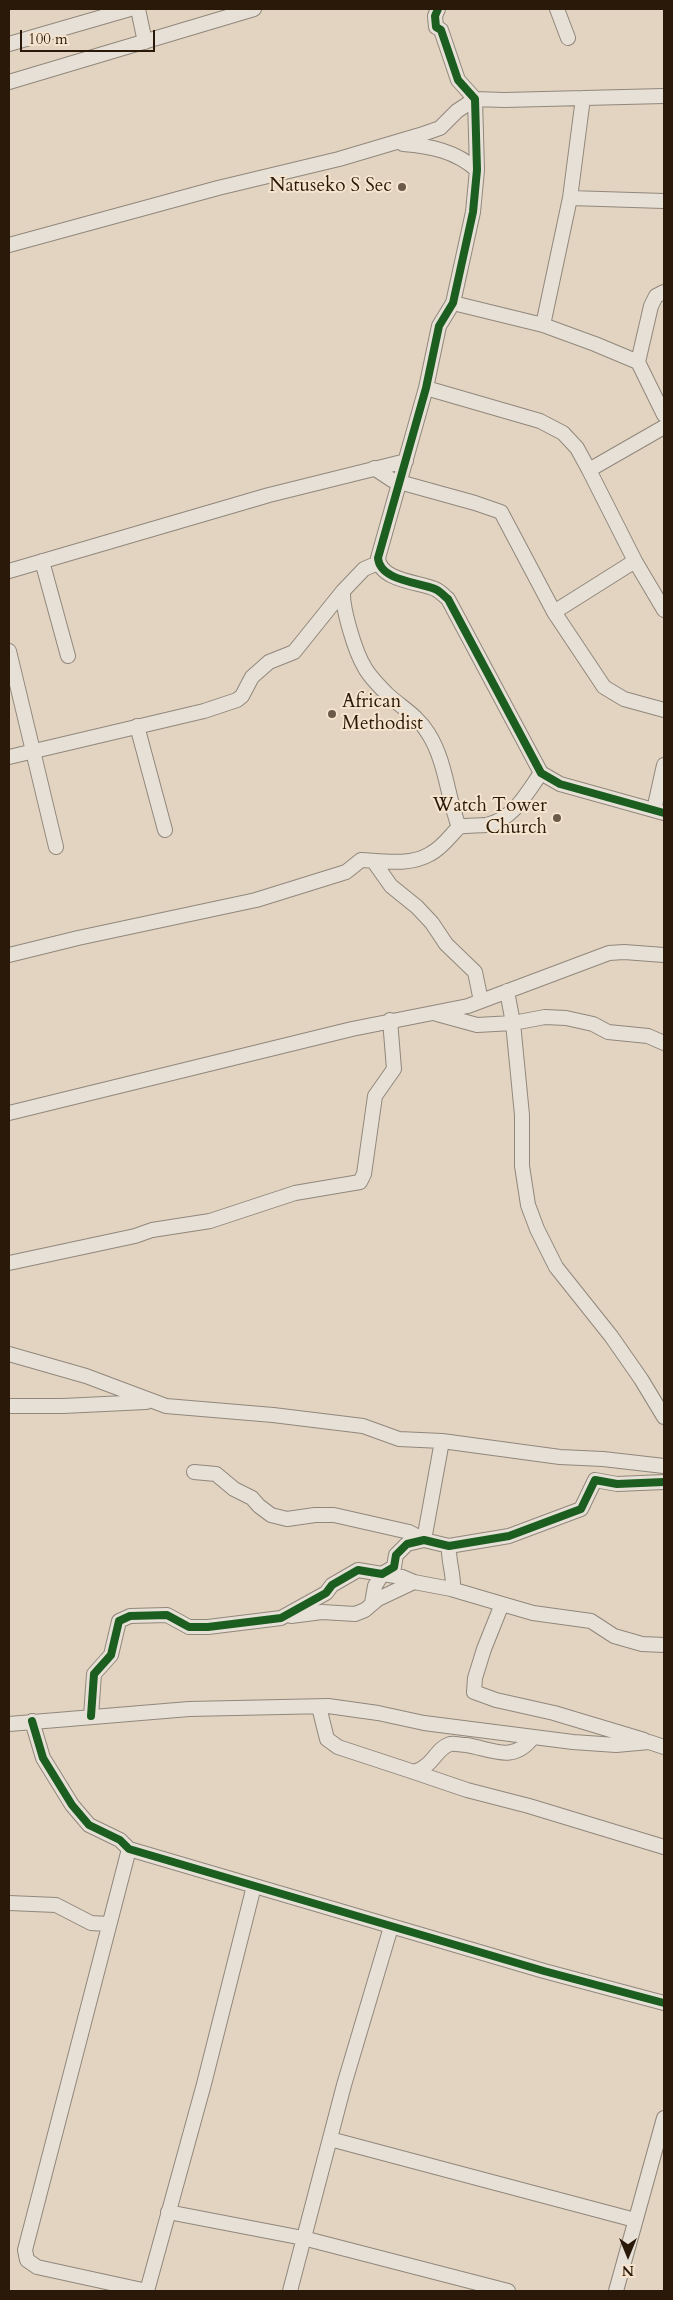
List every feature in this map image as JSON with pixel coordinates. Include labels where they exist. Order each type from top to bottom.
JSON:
[{"type":"street","points":[[9,44],[130,9]]},
{"type":"street","points":[[138,9],[145,42]]},
{"type":"street","points":[[9,82],[254,9]]},
{"type":"street","points":[[438,9],[435,16],[436,27],[441,30],[458,80],[475,99],[477,170],[473,212],[453,303],[439,326],[426,388],[378,563],[389,574],[437,590],[448,599],[541,774],[560,784],[659,811],[664,765]]},
{"type":"street","points":[[557,9],[568,38]]},
{"type":"street","points":[[9,245],[394,143],[440,128],[457,111],[475,99],[664,96]]},
{"type":"street","points":[[543,326],[570,198],[583,98]]},
{"type":"street","points":[[394,143],[426,146],[446,151],[458,156],[477,170]]},
{"type":"street","points":[[570,198],[664,201]]},
{"type":"street","points":[[664,292],[656,296],[651,306],[638,362],[664,414]]},
{"type":"street","points":[[453,303],[543,326],[595,344],[638,362]]},
{"type":"street","points":[[426,388],[540,421],[563,433],[577,448],[590,470],[635,561],[664,610]]},
{"type":"street","points":[[590,470],[664,428]]},
{"type":"street","points":[[9,571],[269,495],[406,461]]},
{"type":"street","points":[[374,468],[392,480],[476,503],[501,512],[554,612],[604,687],[624,700],[664,710]]},
{"type":"street","points":[[42,561],[68,656]]},
{"type":"street","points":[[554,612],[635,561]]},
{"type":"street","points":[[9,757],[204,711],[237,700],[242,696],[252,677],[269,662],[294,652],[343,591],[364,569],[378,563]]},
{"type":"street","points":[[343,591],[343,604],[358,653],[365,668],[388,694],[414,716],[428,732],[442,762],[450,804],[459,827]]},
{"type":"street","points":[[9,651],[56,848]]},
{"type":"street","points":[[137,726],[165,830]]},
{"type":"street","points":[[9,955],[78,938],[256,900],[346,872],[361,860],[374,862],[423,858],[440,847],[459,827],[487,825],[508,815],[516,808],[541,774]]},
{"type":"street","points":[[374,862],[391,886],[417,906],[432,923],[446,944],[475,972],[481,1001]]},
{"type":"street","points":[[9,1113],[390,1020],[433,1014],[481,1001],[609,953],[624,952],[664,955]]},
{"type":"street","points":[[507,991],[513,1023],[522,1115],[522,1166],[528,1205],[556,1267],[611,1336],[641,1379],[664,1417]]},
{"type":"street","points":[[433,1014],[477,1025],[513,1023],[545,1017],[566,1018],[592,1024],[608,1032],[648,1036],[664,1043]]},
{"type":"street","points":[[9,1263],[136,1236],[152,1230],[210,1221],[295,1193],[360,1182],[364,1174],[375,1096],[394,1069],[390,1020]]},
{"type":"street","points":[[9,1354],[86,1376],[149,1402],[166,1406],[273,1415],[363,1426],[399,1440],[442,1441],[560,1457],[603,1459],[664,1466]]},
{"type":"street","points":[[9,1406],[63,1406],[149,1402]]},
{"type":"street","points":[[424,1540],[442,1441]]},
{"type":"street","points":[[194,1472],[216,1474],[234,1489],[252,1498],[271,1515],[287,1519],[315,1515],[334,1515],[409,1532],[424,1540],[449,1546],[509,1536],[582,1509],[595,1480],[617,1484],[664,1482]]},
{"type":"street","points":[[372,1603],[375,1586],[382,1574],[394,1567],[396,1555],[407,1544],[424,1540]]},
{"type":"street","points":[[449,1546],[448,1556],[454,1574],[454,1589]]},
{"type":"street","points":[[281,1618],[326,1593],[332,1585],[358,1570],[402,1577],[414,1582],[454,1589],[533,1613],[591,1622],[614,1636],[642,1644],[664,1645]]},
{"type":"street","points":[[91,1716],[94,1674],[111,1655],[116,1626],[123,1619],[130,1616],[166,1615],[189,1627],[208,1627],[322,1612],[355,1614],[365,1610],[372,1603],[414,1582]]},
{"type":"street","points":[[502,1604],[484,1649],[475,1678],[474,1692],[496,1700],[600,1726],[664,1747]]},
{"type":"street","points":[[9,1724],[189,1709],[319,1706],[378,1713],[424,1723],[533,1737],[616,1745],[649,1742]]},
{"type":"street","points":[[319,1706],[327,1738],[338,1747],[468,1790],[529,1806],[664,1847]]},
{"type":"street","points":[[32,1721],[43,1758],[72,1805],[89,1825],[120,1840],[129,1849],[544,1972],[664,2003]]},
{"type":"street","points":[[414,1772],[424,1770],[441,1749],[451,1744],[479,1747],[497,1754],[508,1754],[526,1746],[533,1737]]},
{"type":"street","points":[[129,1849],[25,2250],[27,2260],[37,2266],[147,2291],[206,2075],[254,1886]]},
{"type":"street","points":[[9,1903],[56,1905],[92,1923],[108,1924]]},
{"type":"street","points":[[290,2291],[330,2139],[391,1927]]},
{"type":"street","points":[[616,2291],[663,2125]]},
{"type":"street","points":[[330,2139],[635,2220]]},
{"type":"street","points":[[168,2212],[303,2238],[508,2291]]},
{"type":"cycle path","points":[[438,9],[435,16],[436,27],[441,30],[458,80],[475,99],[477,170],[473,212],[453,303],[439,326],[426,388],[378,558],[380,566],[386,572],[401,580],[435,589],[448,599],[541,773],[560,784],[664,813]]},
{"type":"cycle path","points":[[91,1716],[94,1674],[111,1655],[119,1621],[130,1616],[167,1615],[189,1627],[208,1627],[281,1618],[326,1593],[332,1585],[358,1570],[382,1574],[394,1567],[396,1555],[407,1544],[424,1540],[449,1546],[509,1536],[581,1509],[595,1480],[617,1484],[664,1482]]},
{"type":"cycle path","points":[[32,1721],[43,1758],[72,1805],[89,1825],[120,1840],[129,1849],[544,1971],[664,2003]]},
{"type":"place","name":"Natuseko S Sec","points":[[402,187]]},
{"type":"place","name":"African Methodist","points":[[332,714]]},
{"type":"place","name":"Watch Tower Church","points":[[557,818]]}]
